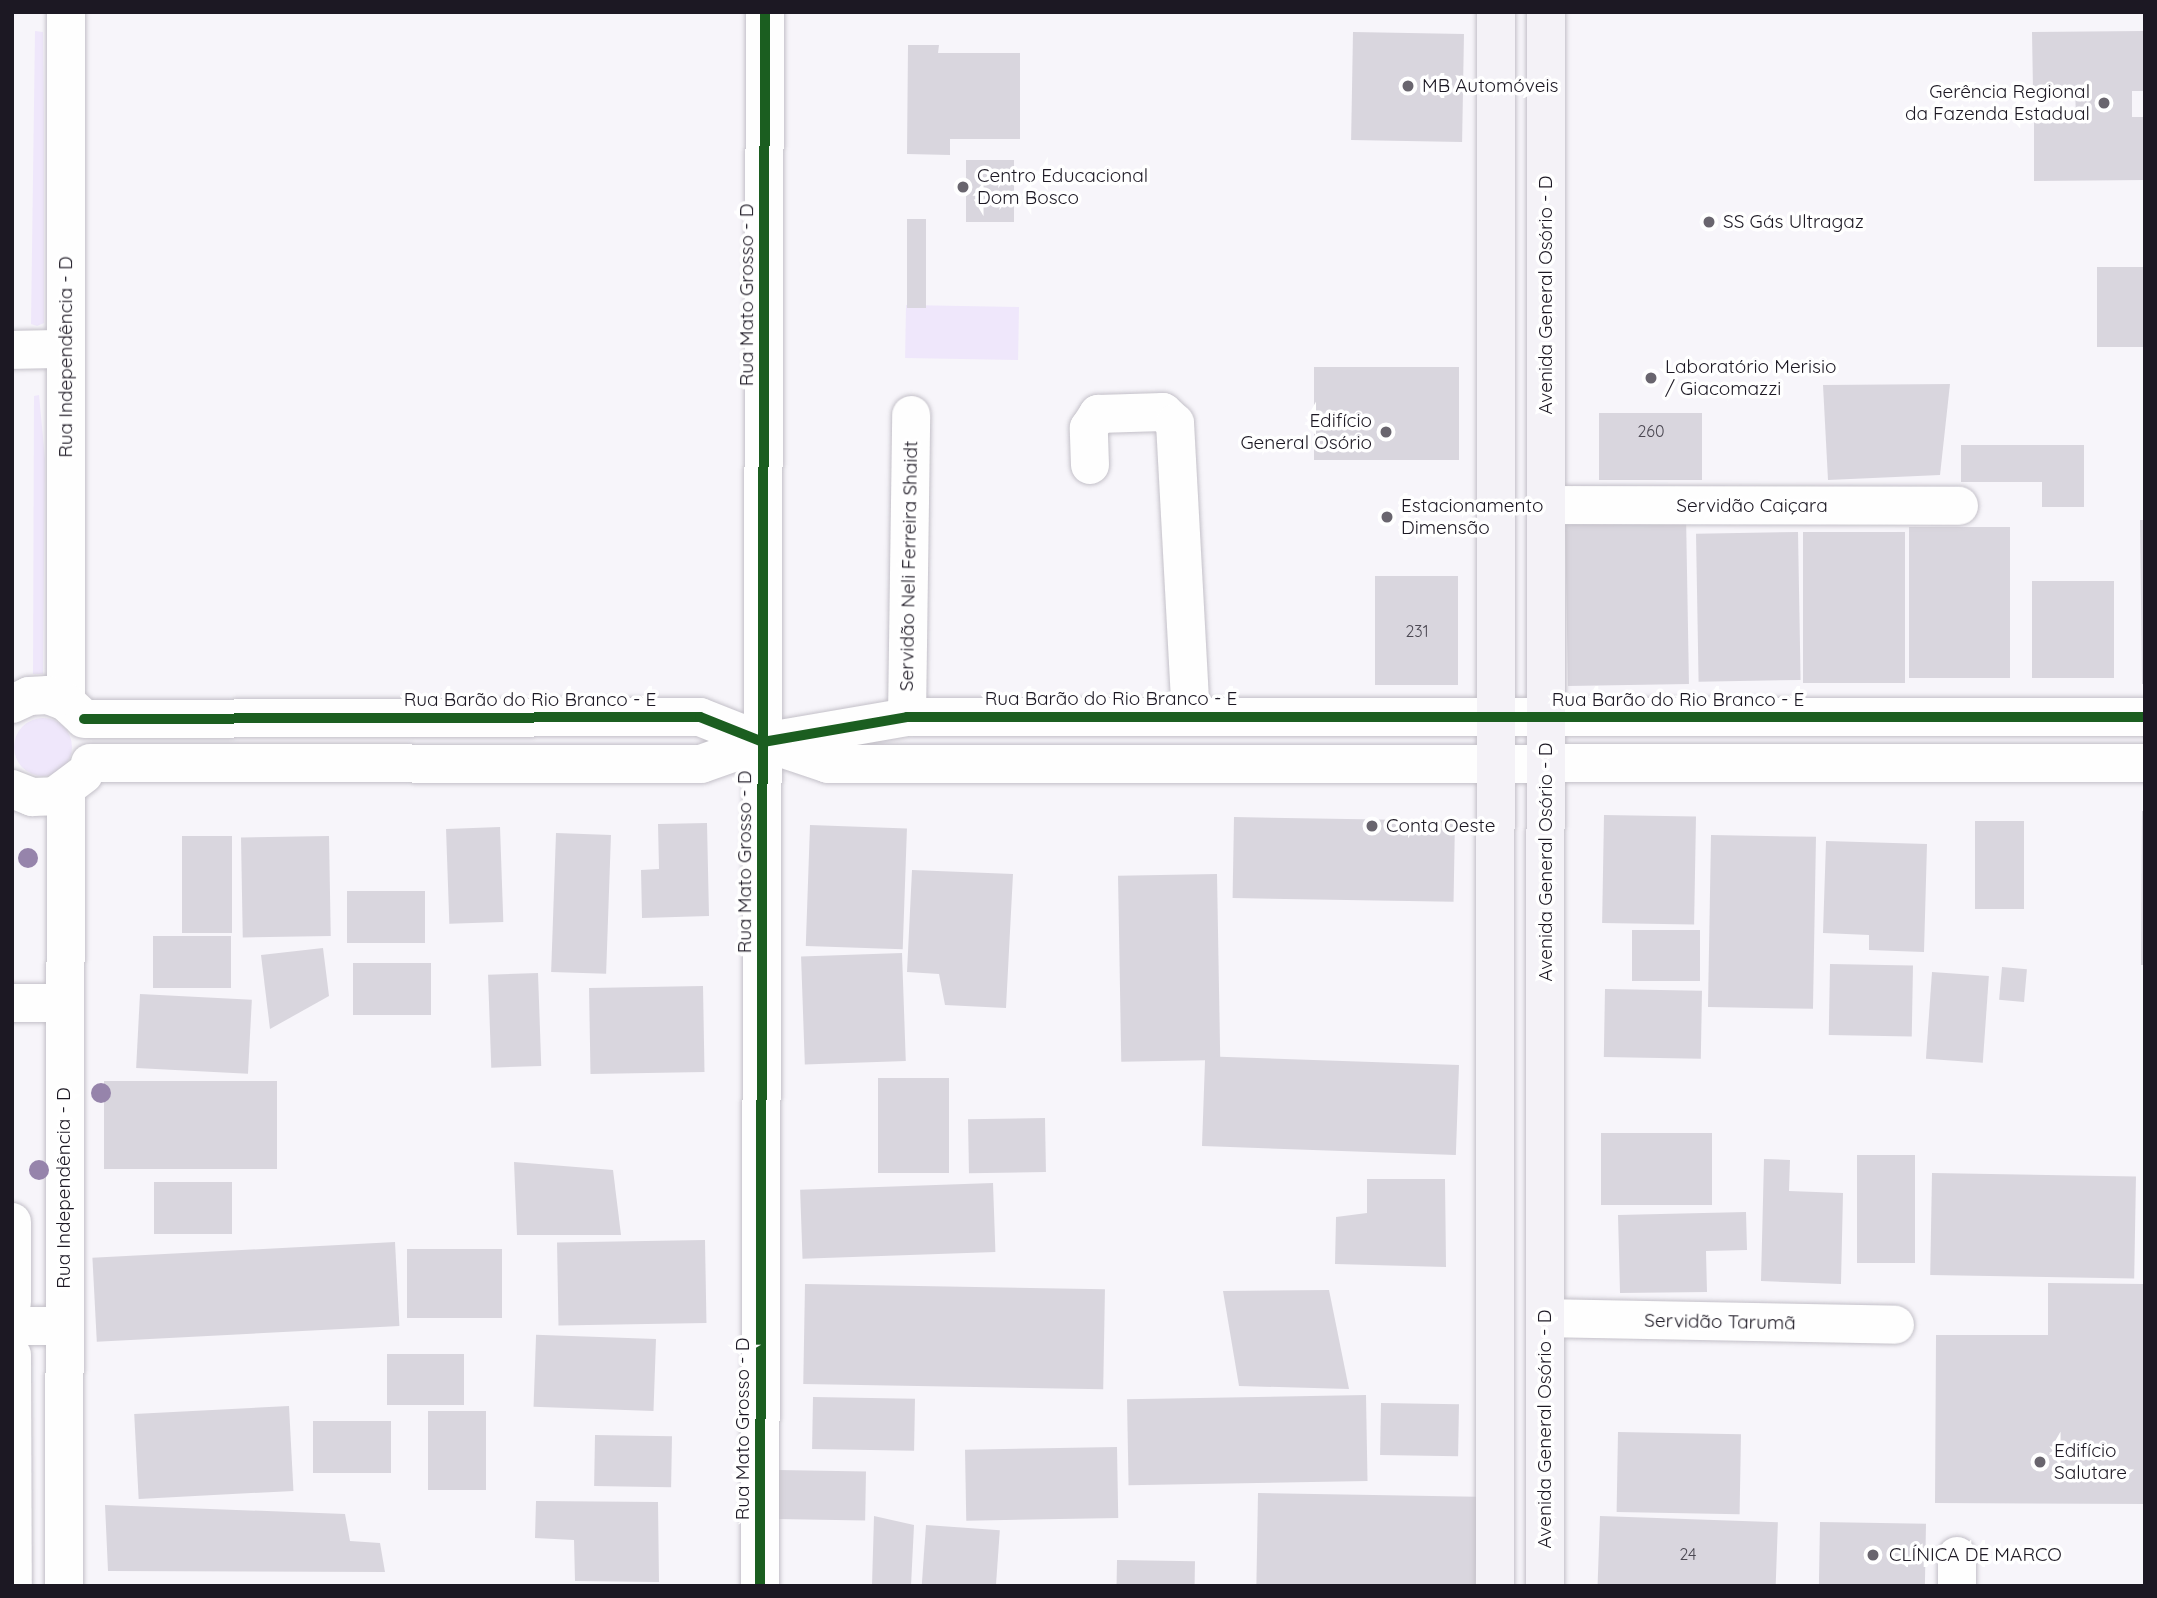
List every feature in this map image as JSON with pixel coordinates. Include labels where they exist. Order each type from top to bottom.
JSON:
[{"type":"main road","points":[[1495,1586],[1496,12]]},
{"type":"main road","name":"Avenida General Osório - D","points":[[1545,1586],[1546,12]]},
{"type":"street","name":"Rua Independência - D","points":[[64,1586],[65,1003],[78,777],[92,736],[75,711],[65,349],[66,12]]},
{"type":"street","name":"Rua Mato Grosso - D","points":[[761,1586],[765,12]]},
{"type":"street","points":[[12,350],[65,349]]},
{"type":"street","points":[[1090,465],[1089,428],[1098,414],[1163,412],[1175,423],[1191,716]]},
{"type":"street","name":"Servidão Neli Ferreira Shaidt","points":[[907,717],[911,415]]},
{"type":"street","name":"Servidão Caiçara","points":[[1545,505],[1959,506]]},
{"type":"street","name":"Rua Barão do Rio Branco - E","points":[[12,704],[39,695],[75,711],[394,717],[700,717],[828,764],[2145,762]]},
{"type":"street","points":[[394,717],[395,764]]},
{"type":"street","name":"Rua Barão do Rio Branco - E","points":[[12,789],[44,798],[78,777],[395,764],[701,764],[763,742],[907,717],[2145,717]]},
{"type":"street","points":[[1098,717],[1098,764]]},
{"type":"street","points":[[12,1003],[65,1003]]},
{"type":"street","points":[[12,1222],[12,1302]]},
{"type":"street","points":[[12,1283],[64,1283]]},
{"type":"street","name":"Servidão Tarumã","points":[[1545,1318],[1895,1325]]},
{"type":"street","points":[[12,1326],[64,1326]]},
{"type":"street","points":[[12,1355],[13,1586]]},
{"type":"street","points":[[13,1506],[64,1505]]},
{"type":"shaded area","points":[[35,31],[43,32],[44,114],[44,323],[37,326],[31,324]]},
{"type":"shaded area","points":[[906,305],[1019,307],[1018,360],[905,358]]},
{"type":"shaded area","points":[[39,395],[45,459],[43,674],[33,674],[34,396]]},
{"type":"shaded area","points":[[37,718],[49,718],[64,726],[72,741],[72,753],[64,768],[49,776],[37,776],[22,768],[14,753],[14,741],[22,726]]},
{"type":"building","name":"Gerência Regional da Fazenda Estadual","points":[[2143,31],[2144,91],[2132,91],[2132,117],[2144,117],[2144,180],[2034,181],[2034,116],[2076,116],[2075,90],[2033,91],[2032,32]]},
{"type":"building","name":"MB Automóveis","points":[[1353,32],[1464,34],[1462,142],[1351,140]]},
{"type":"building","points":[[908,45],[939,45],[938,53],[1020,53],[1020,139],[950,139],[950,155],[907,154]]},
{"type":"building","points":[[966,160],[1014,160],[1014,222],[966,222]]},
{"type":"building","points":[[907,219],[926,219],[926,308],[907,308]]},
{"type":"building","points":[[2097,267],[2145,267],[2145,347],[2097,347]]},
{"type":"building","name":"Edifício General Osório","points":[[1314,367],[1459,367],[1459,460],[1314,460]]},
{"type":"building","points":[[1950,384],[1940,475],[1828,480],[1823,385]]},
{"type":"building","points":[[1599,413],[1702,413],[1702,480],[1599,480]]},
{"type":"building","points":[[1961,445],[2084,445],[2084,507],[2042,507],[2042,482],[1961,482]]},
{"type":"building","points":[[1686,514],[1689,684],[1568,686],[1565,516]]},
{"type":"building","points":[[2140,520],[2145,520],[2145,684],[2142,684]]},
{"type":"building","points":[[1909,527],[2010,527],[2010,678],[1909,678]]},
{"type":"building","points":[[1798,532],[1801,680],[1699,682],[1696,534]]},
{"type":"building","points":[[1803,532],[1905,532],[1905,683],[1803,683]]},
{"type":"building","points":[[1375,576],[1458,576],[1458,685],[1375,685]]},
{"type":"building","points":[[2032,581],[2114,581],[2114,678],[2032,678]]},
{"type":"building","points":[[2142,811],[2145,811],[2145,965],[2141,965]]},
{"type":"building","points":[[1604,815],[1696,817],[1694,925],[1602,923]]},
{"type":"building","points":[[1234,817],[1455,821],[1454,902],[1233,898]]},
{"type":"building","points":[[1975,821],[2024,821],[2024,909],[1975,909]]},
{"type":"building","points":[[707,823],[709,916],[642,918],[641,870],[659,869],[658,824]]},
{"type":"building","points":[[810,825],[907,828],[903,949],[806,946]]},
{"type":"building","points":[[500,827],[503,922],[449,924],[446,829]]},
{"type":"building","points":[[556,833],[611,835],[606,974],[551,972]]},
{"type":"building","points":[[1711,835],[1816,837],[1813,1009],[1708,1007]]},
{"type":"building","points":[[182,836],[232,836],[232,933],[182,933]]},
{"type":"building","points":[[329,836],[331,936],[243,938],[241,838]]},
{"type":"building","points":[[1826,841],[1927,844],[1924,952],[1869,950],[1869,935],[1823,933]]},
{"type":"building","points":[[912,870],[1013,874],[1006,1008],[945,1005],[939,974],[907,972]]},
{"type":"building","points":[[1217,874],[1220,1060],[1121,1062],[1118,876]]},
{"type":"building","points":[[347,891],[425,891],[425,943],[347,943]]},
{"type":"building","points":[[1632,930],[1700,930],[1700,981],[1632,981]]},
{"type":"building","points":[[153,936],[231,936],[231,988],[153,988]]},
{"type":"building","points":[[323,948],[329,996],[270,1029],[261,955]]},
{"type":"building","points":[[902,953],[906,1061],[805,1064],[801,957]]},
{"type":"building","points":[[353,963],[431,963],[431,1015],[353,1015]]},
{"type":"building","points":[[1830,964],[1913,965],[1912,1036],[1829,1035]]},
{"type":"building","points":[[2002,967],[2027,969],[2024,1002],[1999,1000]]},
{"type":"building","points":[[1932,972],[1989,976],[1983,1063],[1926,1059]]},
{"type":"building","points":[[538,973],[541,1066],[491,1068],[488,975]]},
{"type":"building","points":[[703,986],[705,1072],[591,1074],[589,988]]},
{"type":"building","points":[[1605,989],[1702,991],[1701,1059],[1604,1057]]},
{"type":"building","points":[[140,994],[252,1000],[248,1074],[136,1068]]},
{"type":"building","points":[[1205,1056],[1459,1065],[1456,1155],[1202,1146]]},
{"type":"building","points":[[878,1078],[949,1078],[949,1173],[878,1173]]},
{"type":"building","points":[[104,1081],[277,1081],[277,1169],[104,1169]]},
{"type":"building","points":[[1045,1118],[1046,1172],[969,1173],[968,1119]]},
{"type":"building","points":[[1601,1133],[1712,1133],[1712,1205],[1601,1205]]},
{"type":"building","points":[[1857,1155],[1915,1155],[1915,1263],[1857,1263]]},
{"type":"building","points":[[1764,1159],[1790,1160],[1789,1191],[1843,1193],[1841,1284],[1761,1281]]},
{"type":"building","points":[[514,1162],[613,1170],[621,1235],[517,1235]]},
{"type":"building","points":[[1932,1173],[2136,1177],[2134,1279],[1930,1275]]},
{"type":"building","points":[[1367,1179],[1445,1179],[1446,1267],[1335,1264],[1336,1217],[1367,1213]]},
{"type":"building","points":[[154,1182],[232,1182],[232,1234],[154,1234]]},
{"type":"building","points":[[993,1183],[995,1252],[803,1259],[800,1190]]},
{"type":"building","points":[[1746,1212],[1747,1250],[1706,1251],[1707,1292],[1620,1293],[1618,1215]]},
{"type":"building","points":[[705,1240],[706,1323],[558,1326],[557,1243]]},
{"type":"building","points":[[395,1242],[399,1326],[97,1342],[92,1258]]},
{"type":"building","points":[[407,1249],[502,1249],[502,1318],[407,1318]]},
{"type":"building","points":[[2048,1283],[2145,1284],[2145,1504],[1935,1503],[1936,1335],[2048,1335]]},
{"type":"building","points":[[805,1284],[1105,1289],[1103,1389],[803,1384]]},
{"type":"building","points":[[1329,1290],[1349,1389],[1239,1386],[1223,1291]]},
{"type":"building","points":[[536,1335],[656,1339],[653,1411],[534,1407]]},
{"type":"building","points":[[387,1354],[464,1354],[464,1405],[387,1405]]},
{"type":"building","points":[[1366,1395],[1368,1481],[1129,1485],[1127,1399]]},
{"type":"building","points":[[813,1397],[915,1399],[914,1451],[812,1449]]},
{"type":"building","points":[[1381,1403],[1459,1404],[1458,1456],[1380,1455]]},
{"type":"building","points":[[289,1406],[293,1491],[139,1499],[134,1414]]},
{"type":"building","points":[[428,1411],[486,1411],[486,1490],[428,1490]]},
{"type":"building","points":[[313,1421],[391,1421],[391,1473],[313,1473]]},
{"type":"building","points":[[1618,1432],[1741,1434],[1740,1514],[1617,1512]]},
{"type":"building","points":[[595,1435],[672,1436],[671,1487],[594,1486]]},
{"type":"building","points":[[1117,1447],[1118,1518],[966,1521],[965,1450]]},
{"type":"building","points":[[778,1470],[866,1472],[865,1521],[777,1519]]},
{"type":"building","points":[[1258,1493],[1477,1497],[1475,1586],[1256,1586]]},
{"type":"building","points":[[536,1501],[658,1502],[659,1582],[575,1581],[574,1540],[535,1538]]},
{"type":"building","points":[[105,1505],[345,1514],[350,1541],[380,1543],[385,1572],[108,1571]]},
{"type":"building","points":[[874,1516],[914,1525],[911,1586],[872,1586]]},
{"type":"building","points":[[1600,1516],[1778,1522],[1776,1586],[1598,1586]]},
{"type":"building","name":"CLÍNICA DE MARCO","points":[[1820,1522],[1926,1524],[1925,1586],[1819,1586]]},
{"type":"building","points":[[926,1525],[1000,1530],[996,1586],[922,1586]]},
{"type":"building","points":[[1117,1560],[1195,1561],[1195,1586],[1117,1586]]},
{"type":"cycle path","points":[[760,1586],[765,12]]},
{"type":"cycle path","points":[[84,719],[700,717],[763,742],[907,717],[2145,717]]},
{"type":"place","name":"MB Automóveis","points":[[1408,86]]},
{"type":"place","name":"Gerência Regional da Fazenda Estadual","points":[[2104,103]]},
{"type":"place","name":"Centro Educacional Dom Bosco","points":[[963,187]]},
{"type":"place","name":"SS Gás Ultragaz","points":[[1709,222]]},
{"type":"place","name":"Laboratório Merisio / Giacomazzi","points":[[1651,378]]},
{"type":"place","name":"Edifício General Osório","points":[[1386,432]]},
{"type":"place","name":"Estacionamento Dimensão","points":[[1387,517]]},
{"type":"place","name":"Conta Oeste","points":[[1372,826]]},
{"type":"place","name":"Edifício Salutare","points":[[2040,1462]]},
{"type":"place","name":"CLÍNICA DE MARCO","points":[[1873,1555]]}]
